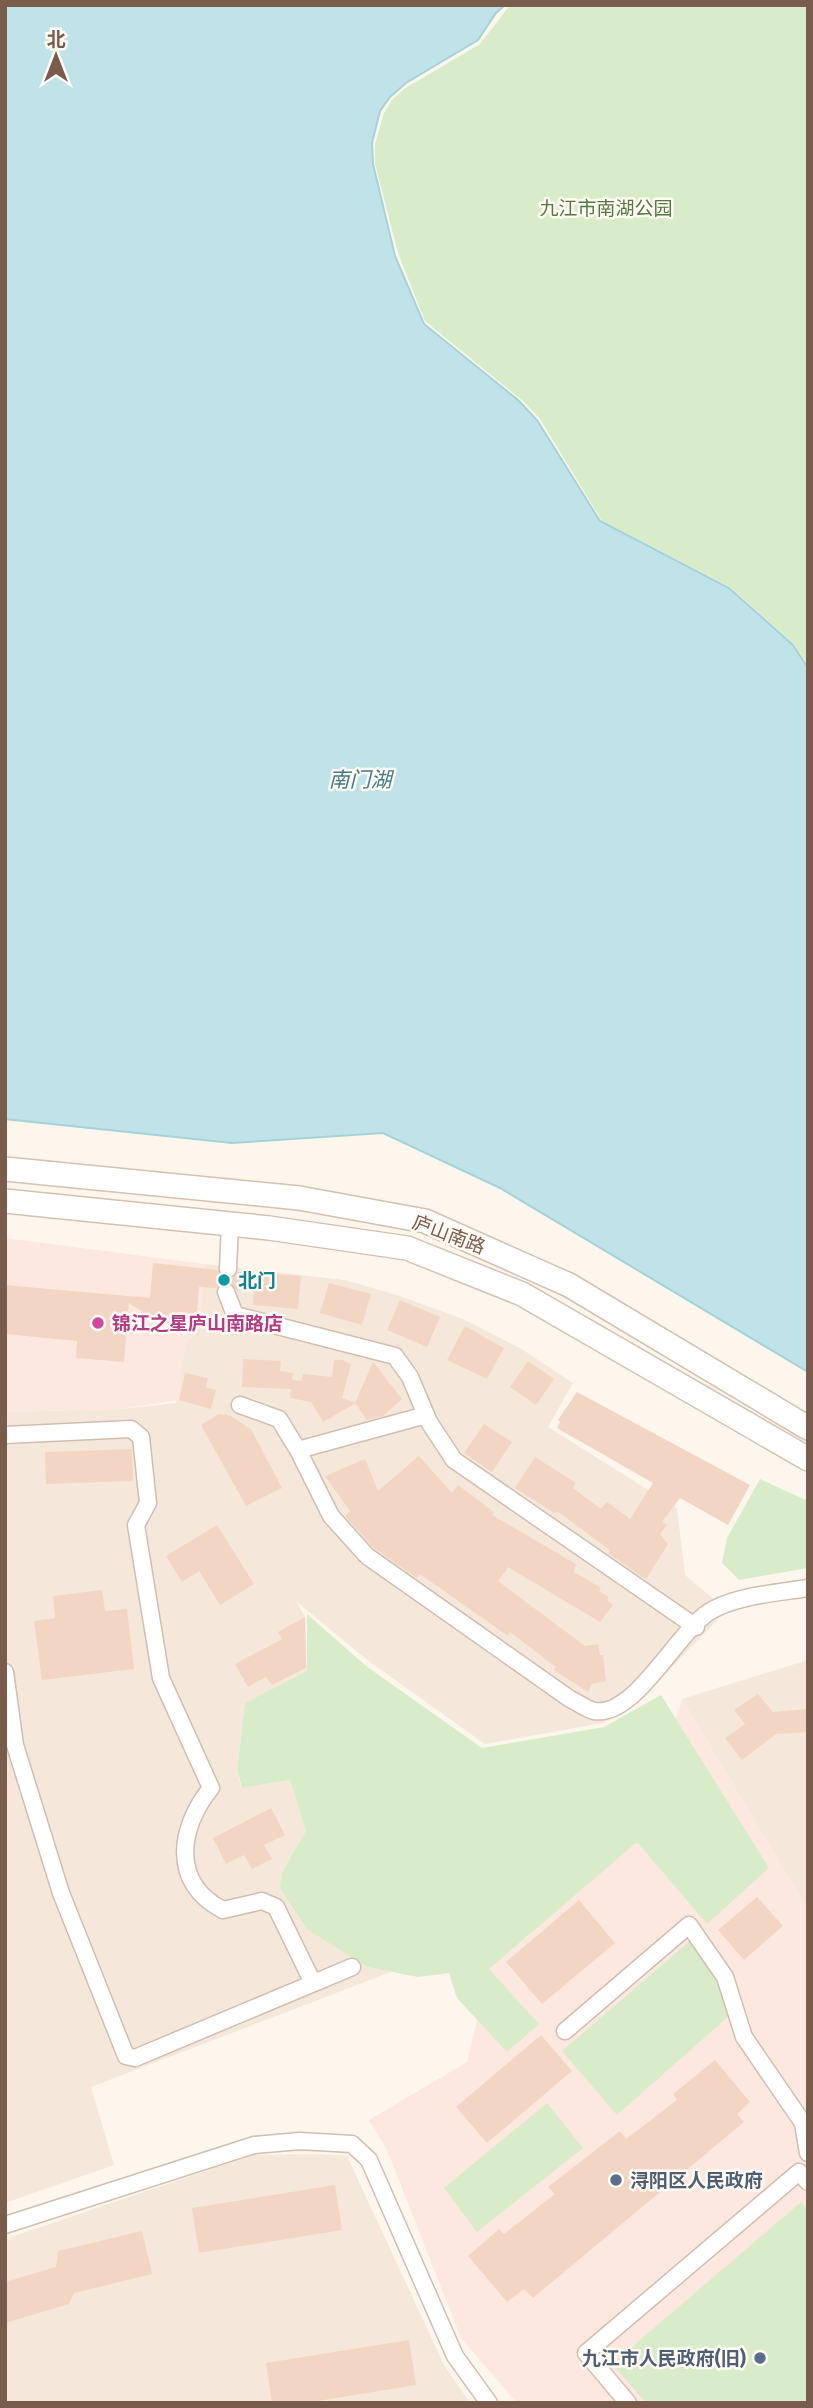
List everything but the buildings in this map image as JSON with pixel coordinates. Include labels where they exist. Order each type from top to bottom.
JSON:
[{"type":"main road","name":"庐山南路","points":[[5,1169],[299,1198],[425,1221],[569,1285],[808,1428]]},
{"type":"main road","name":"庐山南路","points":[[5,1201],[230,1224],[407,1248],[522,1294],[808,1459]]},
{"type":"street","points":[[228,1269],[230,1224]]},
{"type":"street","points":[[226,1292],[234,1315],[395,1356],[410,1377],[426,1415],[454,1460],[696,1627]]},
{"type":"street","points":[[240,1405],[279,1419],[331,1516],[367,1556],[570,1699],[594,1711],[611,1708],[631,1696],[711,1610],[736,1601],[808,1588]]},
{"type":"street","points":[[298,1450],[426,1415]]},
{"type":"street","points":[[5,1435],[131,1429],[141,1437],[148,1503],[136,1525],[161,1678],[211,1788],[196,1806],[186,1829],[184,1850],[188,1869],[196,1887],[211,1904],[223,1910],[262,1901],[276,1907],[313,1983]]},
{"type":"street","points":[[5,1672],[15,1745],[61,1893],[126,2056],[135,2058],[352,1967]]},
{"type":"street","points":[[565,2031],[689,1925],[725,1977],[744,2037],[803,2123],[808,2153]]},
{"type":"street","points":[[5,2225],[254,2146],[300,2141],[352,2144],[369,2160],[455,2356],[489,2403]]},
{"type":"street","points":[[628,2403],[586,2353],[799,2172],[808,2182]]},
{"type":"shaded area","points":[[5,1238],[205,1264],[198,1330],[185,1343],[179,1400],[120,1409],[5,1412]]},
{"type":"shaded area","points":[[205,1264],[345,1280],[400,1296],[463,1319],[520,1348],[573,1383],[548,1427],[677,1508],[685,1575],[727,1610],[639,1701],[603,1723],[485,1744],[366,1659],[296,1601],[305,1617],[307,1671],[245,1703],[237,1769],[241,1788],[290,1780],[306,1831],[282,1872],[342,1950],[367,1967],[391,1972],[91,2087],[114,2165],[5,2203],[5,1412],[120,1409],[176,1403],[185,1343],[198,1330]]},
{"type":"shaded area","points":[[808,1660],[808,1910],[682,1699]]},
{"type":"shaded area","name":"浔阳区人民政府","points":[[682,1699],[808,1910],[808,2403],[517,2403],[461,2338],[387,2150],[369,2120],[467,2062],[489,1969],[637,1841]]},
{"type":"shaded area","points":[[253,2155],[347,2156],[444,2365],[470,2403],[5,2403],[5,2239]]},
{"type":"green space","name":"九江市南湖公园","points":[[510,5],[808,5],[808,665],[794,644],[730,587],[602,521],[540,419],[523,401],[425,321],[398,253],[375,164],[375,144],[384,113],[392,100],[404,89],[480,44]]},
{"type":"green space","points":[[760,1479],[808,1501],[808,1568],[739,1580],[722,1563],[727,1538]]},
{"type":"green space","points":[[307,1614],[366,1666],[482,1748],[604,1727],[661,1695],[769,1868],[707,1924],[637,1842],[489,1969],[539,2024],[507,2052],[457,1998],[449,1973],[418,1977],[367,1967],[307,1929],[280,1888],[282,1872],[306,1831],[290,1780],[242,1788],[237,1769],[245,1703],[307,1671]]},
{"type":"green space","points":[[691,1940],[720,1985],[730,2015],[617,2115],[562,2051]]},
{"type":"green space","points":[[547,2103],[583,2148],[477,2232],[444,2188]]},
{"type":"green space","points":[[801,2202],[808,2209],[808,2403],[646,2403],[612,2364]]},
{"type":"water","name":"南门湖","points":[[5,5],[505,5],[496,13],[478,40],[406,83],[390,97],[380,111],[372,143],[373,164],[395,256],[424,324],[518,400],[537,420],[600,521],[729,588],[793,645],[808,668],[808,1372],[500,1188],[383,1133],[232,1143],[5,1119]]},
{"type":"place","name":"北门","points":[[224,1280]]},
{"type":"place","name":"锦江之星庐山南路店","points":[[98,1323]]},
{"type":"place","name":"浔阳区人民政府","points":[[616,2180]]},
{"type":"place","name":"九江市人民政府(旧)","points":[[760,2358]]}]
